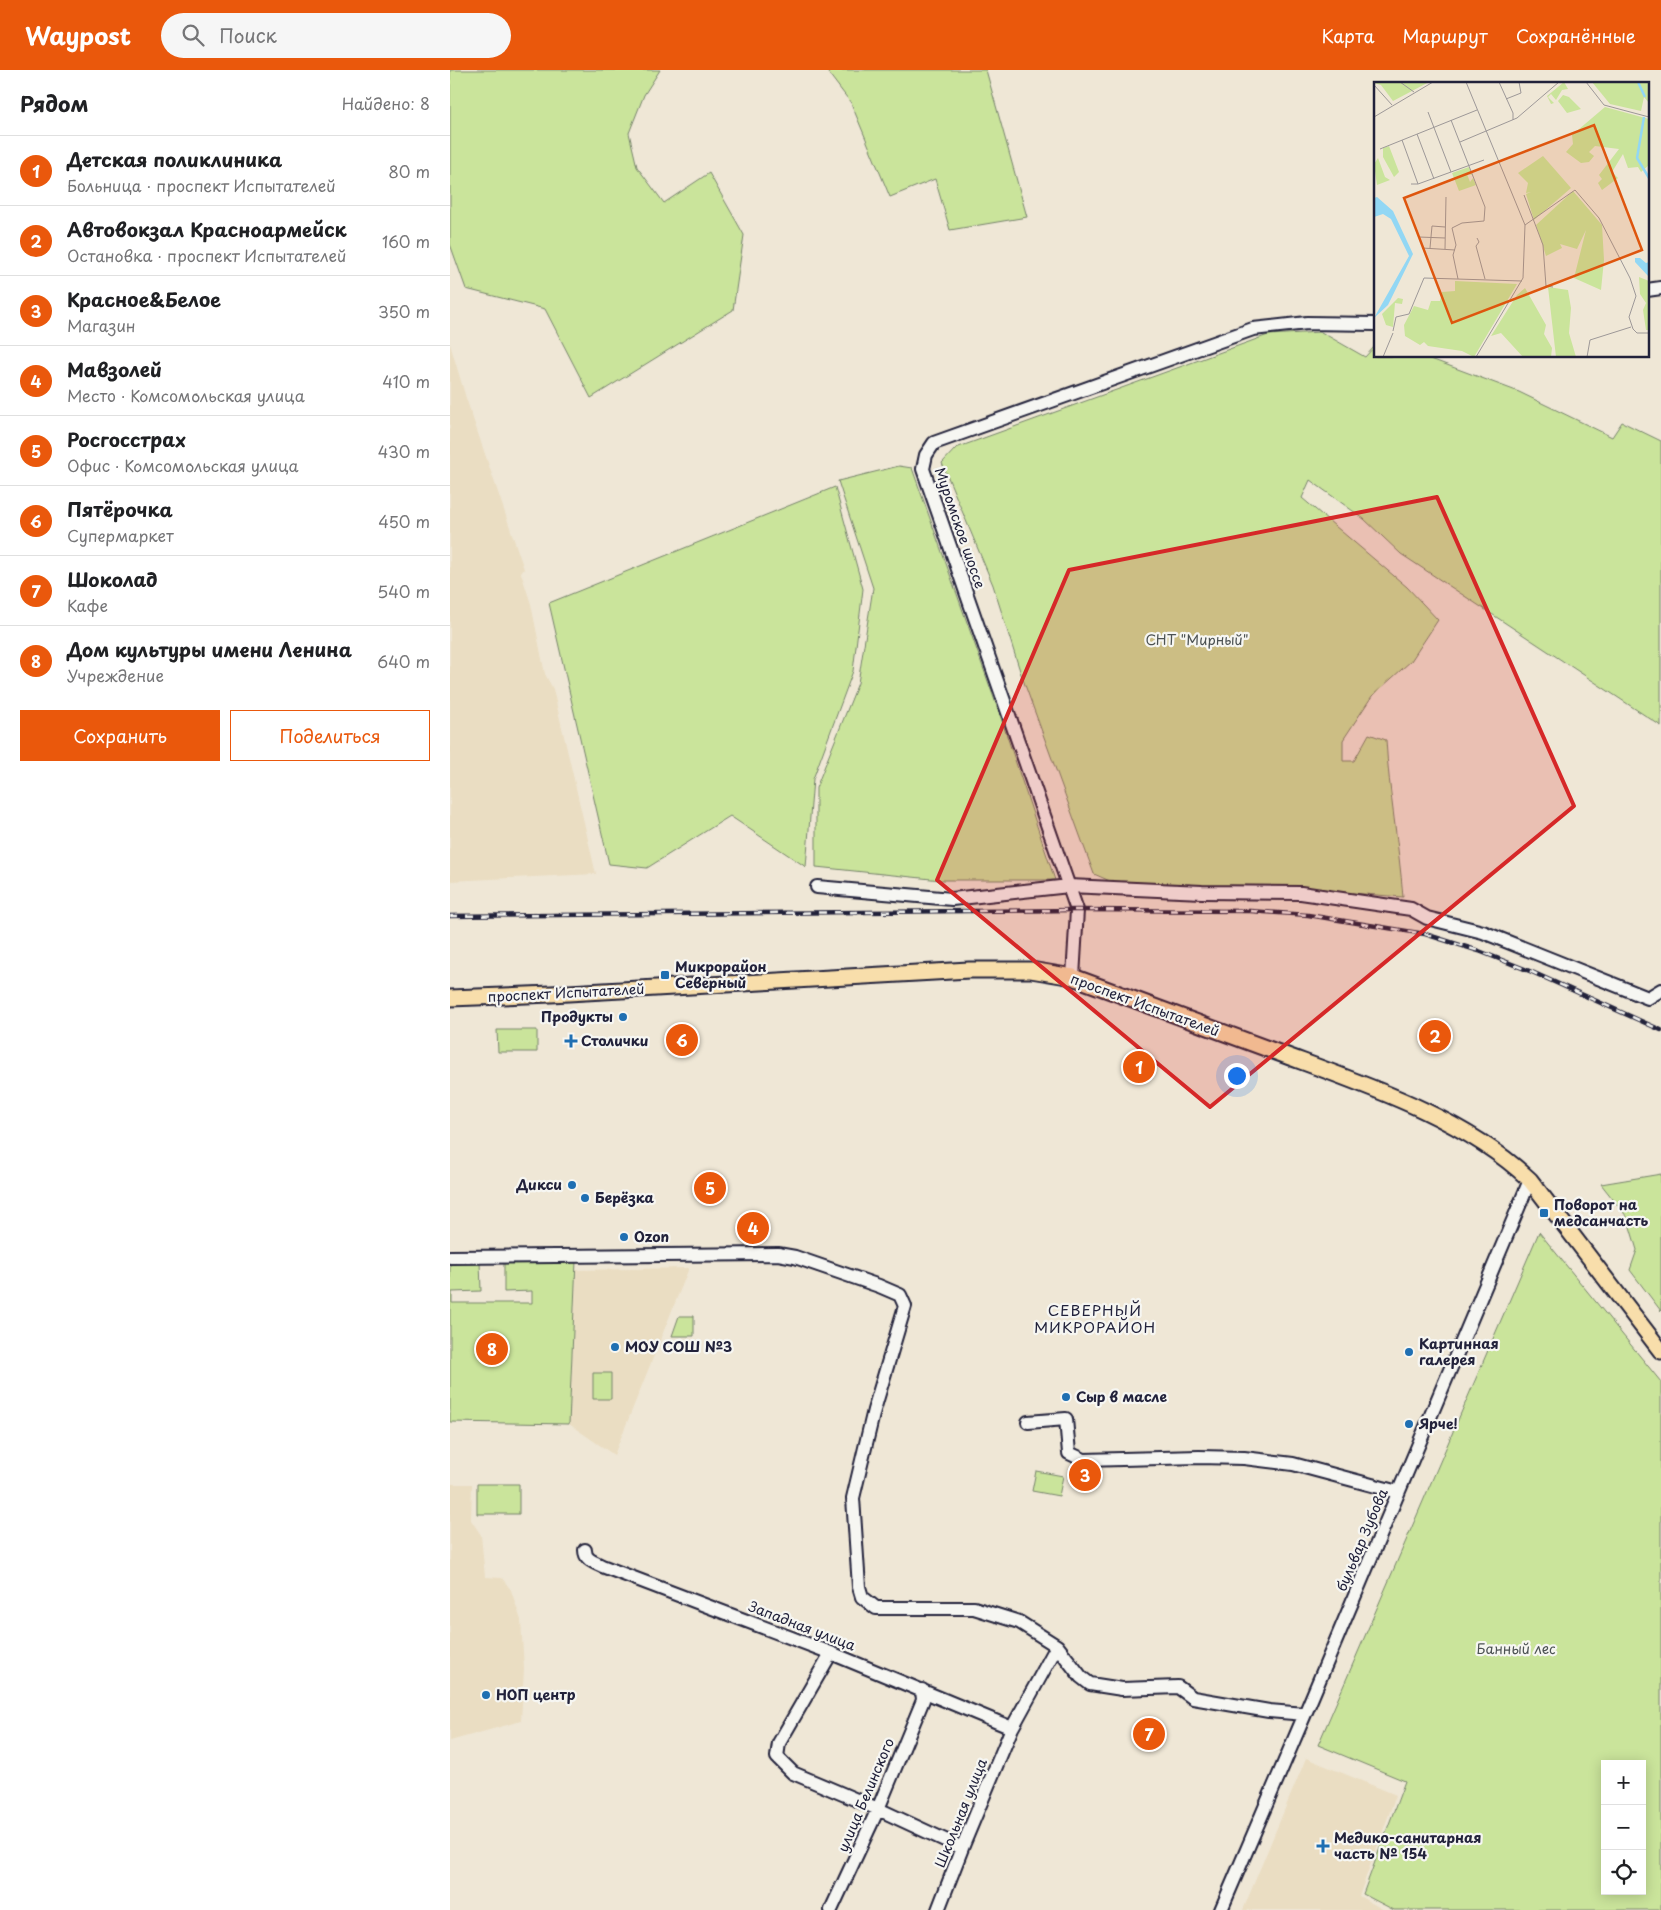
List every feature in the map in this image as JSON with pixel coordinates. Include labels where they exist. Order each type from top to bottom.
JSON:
[{"type":"main road","name":"проспект Испытателей","points":[[450,998],[969,970],[1031,970],[1073,978],[1384,1093],[1435,1117],[1487,1146],[1510,1162],[1530,1180],[1661,1351]]},
{"type":"street","points":[[1648,290],[1661,288]]},
{"type":"street","name":"Муромское шоссе","points":[[1073,978],[1077,910],[923,469],[926,454],[934,443],[1253,329],[1307,323],[1374,324]]},
{"type":"street","points":[[817,887],[952,899],[1069,886],[1202,892],[1301,893],[1411,909],[1427,918],[1483,932],[1648,998],[1661,990]]},
{"type":"street","name":"бульвар Зубова","points":[[1221,1910],[1306,1714],[1530,1180]]},
{"type":"street","points":[[450,1257],[563,1258],[778,1254],[795,1257],[879,1286],[900,1296],[905,1306],[874,1410],[853,1498],[859,1587],[862,1597],[876,1608],[974,1608],[1020,1622],[1056,1646],[1081,1677],[1090,1684],[1122,1689],[1178,1687],[1193,1698],[1269,1712],[1306,1714]]},
{"type":"street","points":[[1028,1422],[1066,1419],[1070,1453],[1084,1460],[1199,1457],[1254,1460],[1293,1464],[1398,1492]]},
{"type":"street","name":"Западная улица","points":[[585,1550],[588,1559],[602,1566],[831,1653],[1012,1728]]},
{"type":"street","name":"Школьная улица","points":[[938,1910],[1012,1728],[1056,1646]]},
{"type":"street","points":[[831,1653],[779,1743],[777,1757],[792,1773],[878,1809],[962,1848]]},
{"type":"street","name":"улица Белинского","points":[[831,1910],[878,1809],[923,1700],[922,1690]]},
{"type":"highlighted area","points":[[1437,497],[1574,806],[1210,1107],[937,880],[1069,570]]},
{"type":"shaded area","points":[[450,344],[466,398],[524,569],[521,573],[531,604],[545,674],[553,689],[596,874],[450,881]]},
{"type":"shaded area","name":"МОУ СОШ №3","points":[[689,1268],[614,1455],[569,1424],[576,1270]]},
{"type":"shaded area","name":"НОП центр","points":[[450,1484],[472,1484],[471,1520],[481,1535],[485,1577],[502,1578],[511,1590],[521,1620],[524,1669],[521,1721],[450,1741]]},
{"type":"shaded area","name":"Медико-санитарная часть № 154","points":[[1306,1758],[1396,1795],[1359,1896],[1384,1910],[1243,1910]]},
{"type":"green space","points":[[450,70],[660,70],[644,95],[629,133],[637,167],[664,203],[709,173],[744,235],[733,310],[591,398],[545,309],[466,289],[450,244]]},
{"type":"green space","points":[[826,70],[986,70],[1027,217],[950,230],[935,179],[890,197],[851,103]]},
{"type":"green space","name":"СНТ \"Мирный\"","points":[[1321,332],[1365,357],[1374,347],[1374,358],[1428,358],[1519,392],[1612,437],[1622,422],[1661,441],[1661,726],[1401,554],[1364,519],[1310,480],[1302,498],[1407,587],[1438,620],[1411,661],[1372,696],[1343,740],[1343,761],[1354,761],[1369,734],[1386,740],[1403,897],[1326,891],[1110,881],[1094,874],[1021,674],[993,585],[942,463],[956,448],[1268,335]]},
{"type":"green space","points":[[899,466],[912,468],[1000,715],[1055,880],[941,880],[816,867],[816,788],[858,683],[873,588],[838,481]]},
{"type":"green space","points":[[835,487],[863,589],[853,671],[813,779],[806,867],[730,816],[647,868],[609,864],[549,603]]},
{"type":"green space","points":[[497,1030],[537,1030],[537,1052],[498,1052]]},
{"type":"green space","points":[[1661,1174],[1661,1311],[1630,1270],[1637,1250],[1627,1217],[1601,1184]]},
{"type":"green space","name":"Банный лес","points":[[1539,1232],[1661,1382],[1661,1910],[1394,1910],[1363,1894],[1405,1781],[1318,1745]]},
{"type":"green space","points":[[450,1261],[480,1261],[481,1291],[452,1292],[452,1303],[532,1303],[532,1291],[504,1292],[504,1261],[576,1261],[569,1424],[450,1422]]},
{"type":"green space","points":[[679,1316],[694,1316],[694,1336],[672,1336]]},
{"type":"green space","points":[[593,1373],[611,1373],[611,1399],[593,1399]]},
{"type":"green space","points":[[1036,1471],[1063,1476],[1059,1496],[1032,1491]]},
{"type":"green space","points":[[477,1484],[519,1484],[519,1514],[477,1514]]},
{"type":"railway","points":[[450,916],[1077,910],[1250,911],[1308,915],[1425,934],[1479,951],[1532,972],[1661,1030]]},
{"type":"place","name":"Микрорайон Северный","points":[[665,975]]},
{"type":"place","name":"Продукты","points":[[623,1017]]},
{"type":"place","name":"Автовокзал Красноармейск","points":[[1435,1036]]},
{"type":"place","name":"Пятёрочка","points":[[682,1040]]},
{"type":"place","name":"Столички","points":[[571,1041]]},
{"type":"place","name":"Детская поликлиника","points":[[1139,1067]]},
{"type":"place","name":"Дикси","points":[[572,1185]]},
{"type":"place","name":"Росгосстрах","points":[[710,1188]]},
{"type":"place","name":"Берёзка","points":[[585,1198]]},
{"type":"place","name":"Поворот на медсанчасть","points":[[1544,1213]]},
{"type":"place","name":"Мавзолей","points":[[753,1228]]},
{"type":"place","name":"Ozon","points":[[624,1237]]},
{"type":"place","name":"МОУ СОШ №3","points":[[615,1347]]},
{"type":"place","name":"Дом культуры имени Ленина","points":[[492,1349]]},
{"type":"place","name":"Картинная галерея","points":[[1409,1352]]},
{"type":"place","name":"Сыр в масле","points":[[1066,1397]]},
{"type":"place","name":"Ярче!","points":[[1409,1424]]},
{"type":"place","name":"Красное&Белое","points":[[1085,1475]]},
{"type":"place","name":"НОП центр","points":[[486,1695]]},
{"type":"place","name":"Шоколад","points":[[1149,1734]]},
{"type":"place","name":"Медико-санитарная часть № 154","points":[[1323,1846]]},
{"type":"district","name":"СЕВЕРНЫЙ МИКРОРАЙОН","points":[[1095,1320]]}]
